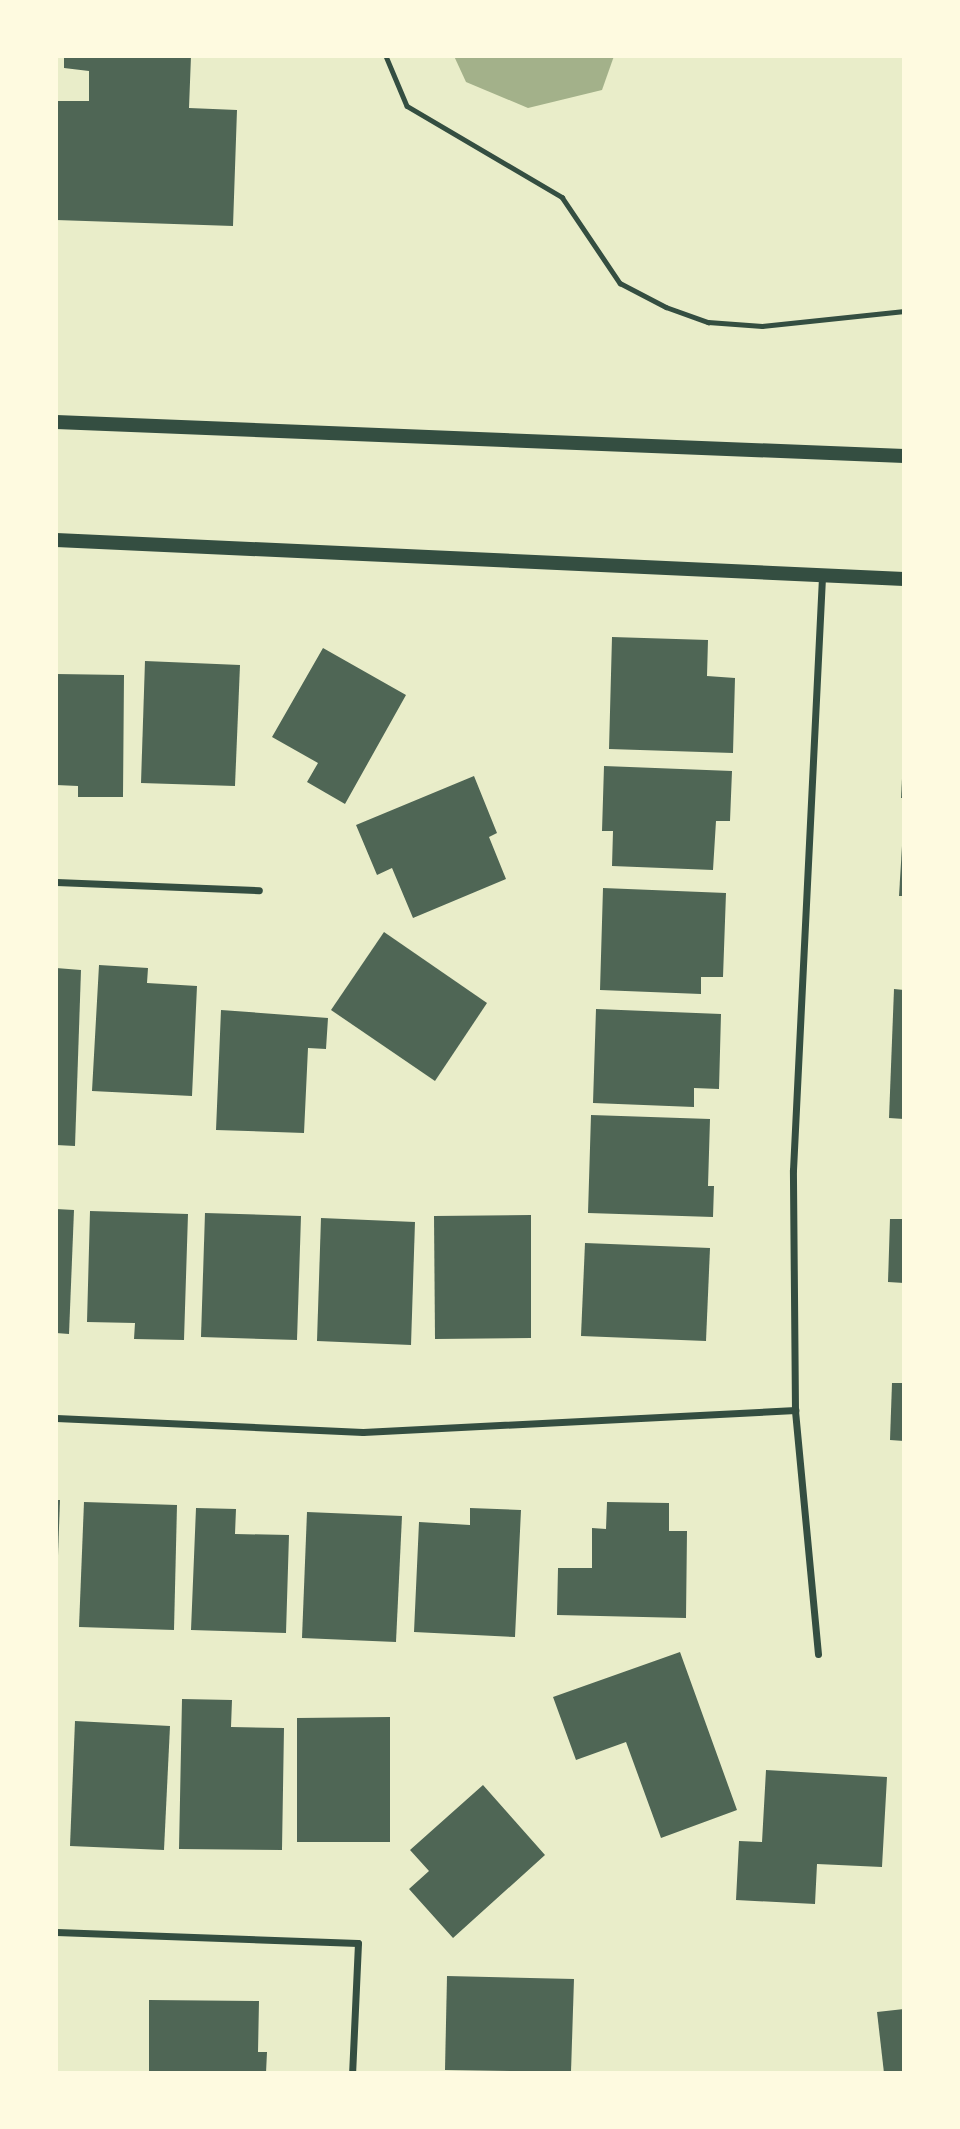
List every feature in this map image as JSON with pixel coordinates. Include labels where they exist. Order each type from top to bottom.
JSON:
[{"type":"main road","points":[[56,422],[904,456]]},
{"type":"main road","points":[[56,540],[904,579]]},
{"type":"street","points":[[818,1654],[796,1410],[793,1170],[822,576]]},
{"type":"street","points":[[56,882],[259,890]]},
{"type":"street","points":[[56,1418],[363,1432],[796,1410]]},
{"type":"street","points":[[56,1932],[358,1943],[352,2073]]},
{"type":"path","points":[[386,56],[407,106],[562,197],[620,283],[666,307],[708,322],[762,326],[904,310]]},
{"type":"shaded area","points":[[454,56],[614,56],[602,90],[528,108],[466,82]]},
{"type":"building","points":[[64,56],[191,56],[189,108],[237,110],[233,226],[56,220],[56,101],[89,101],[89,71],[64,68]]},
{"type":"building","points":[[612,637],[708,640],[707,676],[735,678],[733,753],[609,749]]},
{"type":"building","points":[[323,648],[406,695],[345,804],[307,782],[318,763],[272,737]]},
{"type":"building","points":[[145,661],[240,665],[235,786],[141,783]]},
{"type":"building","points":[[56,674],[124,675],[123,797],[78,797],[78,786],[56,785]]},
{"type":"building","points":[[604,766],[732,771],[730,821],[716,821],[713,870],[612,866],[613,831],[602,831]]},
{"type":"building","points":[[474,776],[497,833],[489,837],[506,879],[413,918],[392,868],[377,875],[356,825]]},
{"type":"building","points":[[904,779],[904,798],[901,798]]},
{"type":"building","points":[[902,846],[904,896],[899,896]]},
{"type":"building","points":[[603,888],[726,893],[723,977],[701,977],[701,994],[600,990]]},
{"type":"building","points":[[384,932],[487,1003],[435,1081],[331,1010]]},
{"type":"building","points":[[99,965],[148,968],[147,983],[197,986],[192,1096],[92,1091]]},
{"type":"building","points":[[56,968],[81,970],[75,1146],[56,1145]]},
{"type":"building","points":[[894,989],[904,990],[904,1119],[889,1118]]},
{"type":"building","points":[[596,1009],[721,1014],[719,1089],[694,1088],[694,1107],[593,1103]]},
{"type":"building","points":[[221,1010],[328,1018],[326,1049],[308,1048],[304,1133],[216,1130]]},
{"type":"building","points":[[591,1115],[710,1119],[708,1186],[714,1186],[713,1217],[588,1213]]},
{"type":"building","points":[[56,1209],[74,1210],[69,1334],[56,1333]]},
{"type":"building","points":[[90,1211],[188,1214],[184,1340],[134,1339],[135,1323],[87,1322]]},
{"type":"building","points":[[205,1213],[301,1216],[297,1340],[201,1337]]},
{"type":"building","points":[[531,1215],[531,1338],[435,1339],[434,1216]]},
{"type":"building","points":[[321,1218],[415,1222],[411,1345],[317,1341]]},
{"type":"building","points":[[890,1219],[904,1219],[904,1283],[888,1282]]},
{"type":"building","points":[[585,1243],[710,1248],[706,1341],[581,1336]]},
{"type":"building","points":[[892,1383],[904,1383],[904,1441],[890,1440]]},
{"type":"building","points":[[56,1500],[60,1500],[58,1555],[56,1555]]},
{"type":"building","points":[[84,1502],[177,1505],[174,1630],[79,1627]]},
{"type":"building","points":[[607,1502],[669,1503],[669,1531],[687,1531],[686,1618],[557,1615],[558,1568],[592,1568],[592,1528],[606,1529]]},
{"type":"building","points":[[196,1508],[236,1509],[235,1534],[289,1535],[286,1633],[191,1630]]},
{"type":"building","points":[[470,1508],[521,1510],[515,1637],[414,1632],[419,1522],[470,1525]]},
{"type":"building","points":[[307,1512],[402,1516],[396,1642],[302,1638]]},
{"type":"building","points":[[680,1652],[737,1810],[661,1838],[626,1742],[576,1760],[553,1697]]},
{"type":"building","points":[[182,1699],[232,1700],[231,1727],[284,1728],[282,1850],[179,1849]]},
{"type":"building","points":[[390,1717],[390,1842],[297,1842],[297,1718]]},
{"type":"building","points":[[75,1721],[170,1726],[164,1850],[70,1846]]},
{"type":"building","points":[[766,1770],[887,1777],[882,1867],[817,1864],[815,1904],[736,1900],[739,1841],[762,1842]]},
{"type":"building","points":[[483,1785],[545,1855],[453,1938],[409,1889],[429,1871],[410,1850]]},
{"type":"building","points":[[447,1976],[574,1979],[571,2072],[445,2070]]},
{"type":"building","points":[[149,2000],[259,2001],[258,2052],[267,2052],[266,2073],[149,2073]]},
{"type":"building","points":[[904,2009],[904,2073],[884,2073],[877,2012]]}]
